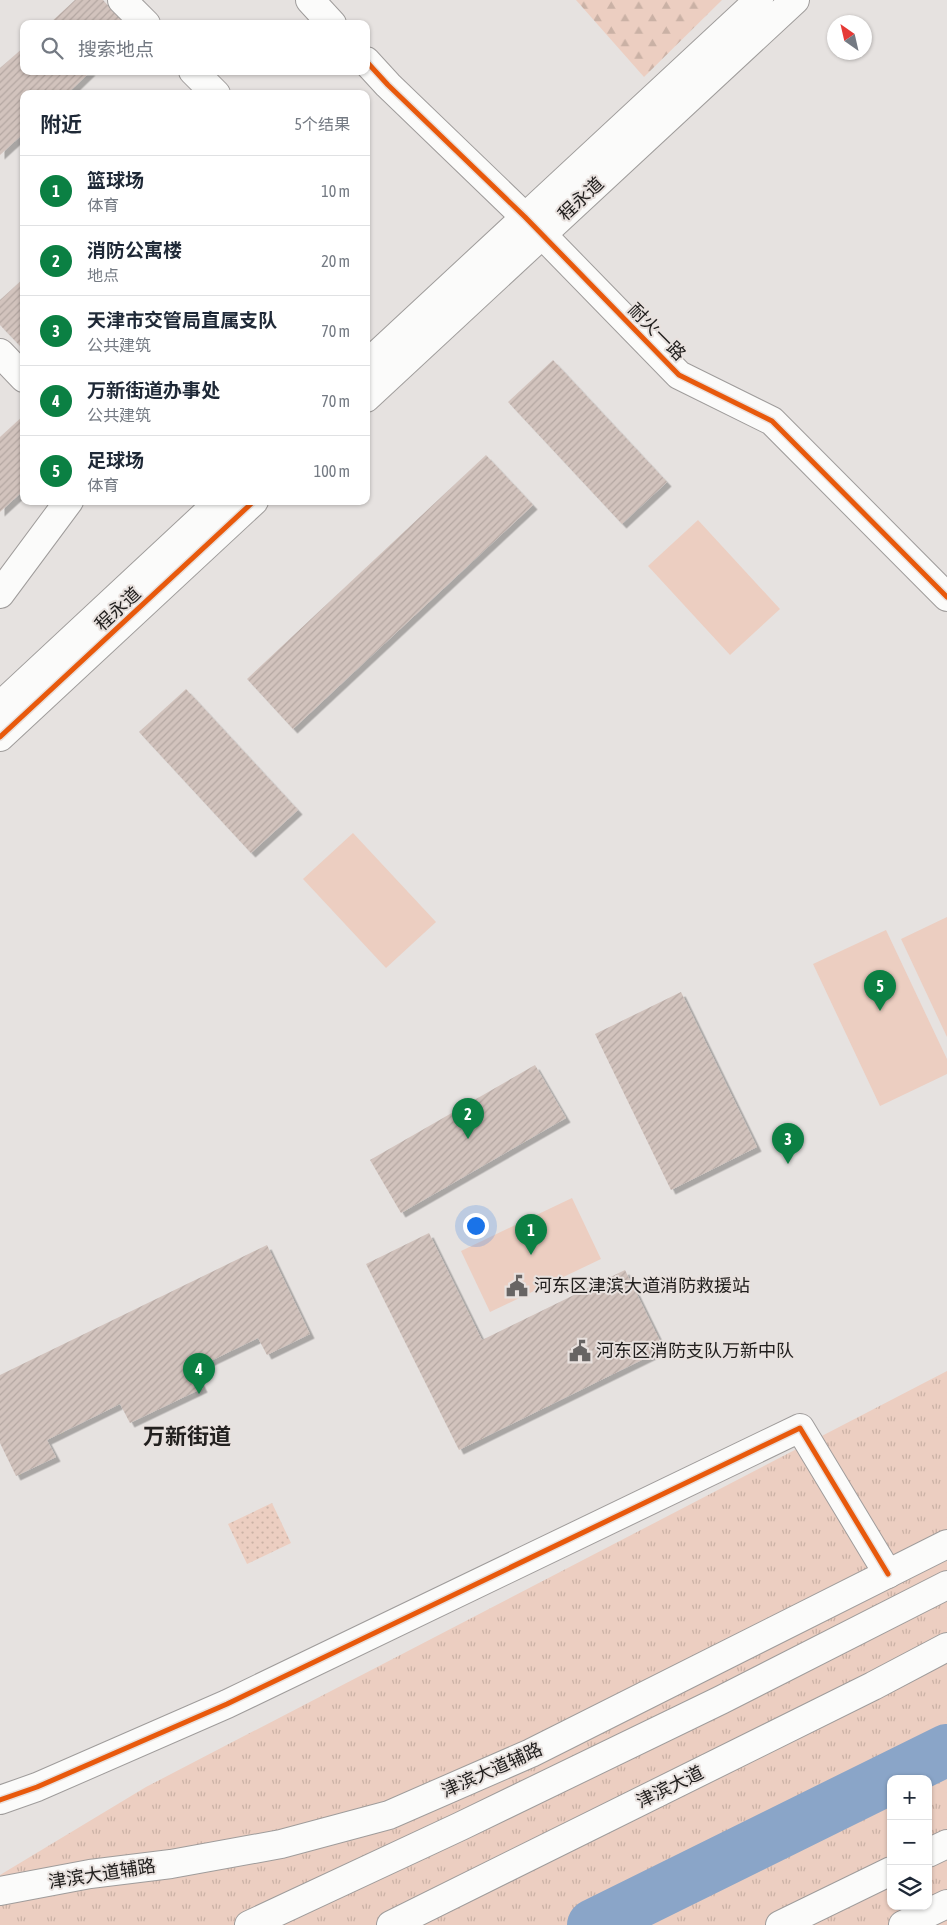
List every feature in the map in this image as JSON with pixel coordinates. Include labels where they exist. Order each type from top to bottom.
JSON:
[{"type":"main road","points":[[122,0],[142,20]]},
{"type":"main road","points":[[310,0],[328,20]]},
{"type":"main road","name":"程永道","points":[[370,394],[533,226],[759,0]]},
{"type":"main road","name":"程永道","points":[[370,362],[533,226],[795,0]]},
{"type":"main road","name":"耐火一路","points":[[370,65],[533,226],[679,375],[772,420],[947,597]]},
{"type":"main road","points":[[197,75],[212,90]]},
{"type":"main road","points":[[0,353],[20,374]]},
{"type":"main road","points":[[0,594],[66,505]]},
{"type":"main road","name":"程永道","points":[[0,706],[216,505]]},
{"type":"main road","name":"程永道","points":[[0,737],[250,505]]},
{"type":"main road","points":[[0,1800],[37,1787],[227,1704],[800,1428],[888,1574]]},
{"type":"main road","name":"津滨大道辅路","points":[[0,1891],[90,1874],[171,1864],[281,1844],[389,1815],[531,1753],[947,1544]]},
{"type":"main road","points":[[249,1925],[461,1826],[721,1700],[947,1585]]},
{"type":"main road","name":"津滨大道","points":[[391,1925],[873,1686],[947,1647]]},
{"type":"main road","points":[[932,1851],[947,1844]]},
{"type":"main road","points":[[780,1925],[887,1873]]},
{"type":"main road","points":[[903,1925],[947,1904]]},
{"type":"green space","points":[[576,0],[722,0],[644,77]]},
{"type":"green space","points":[[698,520],[780,609],[730,655],[648,566]]},
{"type":"green space","points":[[353,833],[436,922],[386,968],[303,879]]},
{"type":"green space","points":[[947,917],[947,1037],[901,939]]},
{"type":"green space","points":[[886,930],[947,1059],[947,1074],[880,1106],[813,964]]},
{"type":"green space","points":[[572,1198],[601,1259],[490,1312],[461,1251]]},
{"type":"green space","points":[[947,1371],[947,1925],[0,1925],[0,1875],[146,1787]]},
{"type":"green space","points":[[272,1503],[291,1543],[247,1564],[228,1524]]},
{"type":"building","points":[[75,0],[103,0],[121,20],[53,20]]},
{"type":"building","points":[[20,50],[20,75],[87,75],[71,90],[20,90],[20,137],[0,155],[0,68]]},
{"type":"building","points":[[20,282],[20,346],[0,325],[0,300]]},
{"type":"building","points":[[553,360],[667,482],[622,524],[508,402]]},
{"type":"building","points":[[20,419],[20,494],[0,512],[0,437]]},
{"type":"building","points":[[486,455],[533,505],[293,729],[247,679]]},
{"type":"building","points":[[186,689],[298,810],[251,853],[139,732]]},
{"type":"building","points":[[681,992],[757,1147],[671,1190],[595,1034]]},
{"type":"building","points":[[535,1065],[566,1118],[401,1213],[370,1160]]},
{"type":"building","points":[[429,1233],[482,1340],[625,1270],[664,1349],[459,1450],[366,1264]]},
{"type":"building","points":[[267,1245],[310,1334],[267,1355],[258,1338],[194,1369],[203,1388],[130,1423],[120,1404],[47,1440],[56,1457],[16,1476],[0,1443],[0,1375]]},
{"type":"waterway","points":[[593,1925],[947,1750]]},
{"type":"cycle path","points":[[370,65],[525,217],[679,375],[772,421],[947,597]]},
{"type":"cycle path","points":[[0,737],[250,505]]},
{"type":"cycle path","points":[[0,1800],[37,1787],[227,1704],[800,1428],[888,1574]]},
{"type":"place","name":"足球场","points":[[880,1011]]},
{"type":"place","name":"消防公寓楼","points":[[468,1139]]},
{"type":"place","name":"天津市交管局直属支队","points":[[788,1164]]},
{"type":"place","name":"篮球场","points":[[531,1255]]},
{"type":"place","name":"河东区津滨大道消防救援站","points":[[517,1286]]},
{"type":"place","name":"河东区消防支队万新中队","points":[[580,1351]]},
{"type":"place","name":"万新街道办事处","points":[[199,1394]]},
{"type":"district","name":"万新街道","points":[[187,1436]]}]
